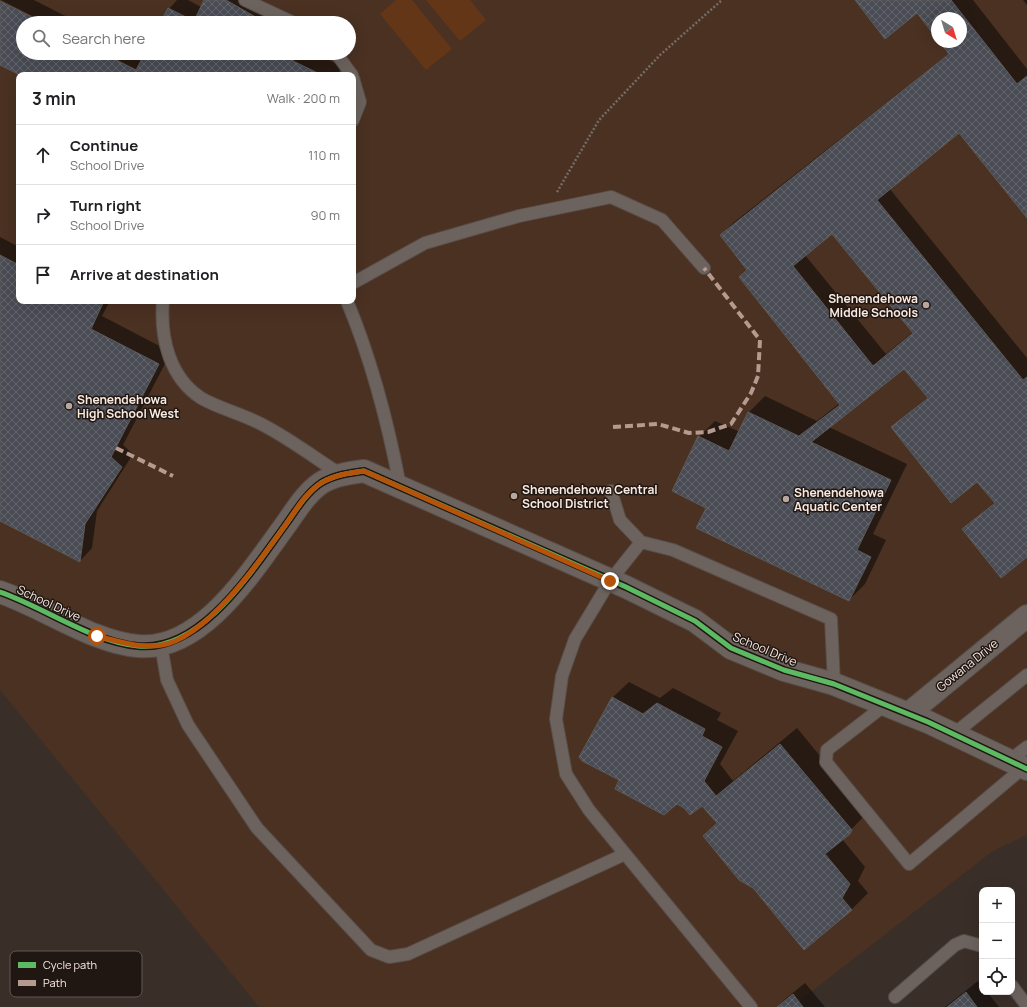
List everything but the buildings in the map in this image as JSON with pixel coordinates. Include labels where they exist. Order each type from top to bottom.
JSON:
[{"type":"street","name":"School Drive","points":[[0,592],[15,597],[97,636],[138,646],[161,645],[183,637],[208,618],[242,584],[306,497],[321,483],[340,474],[364,471],[610,581],[695,622],[731,648],[784,670],[834,684],[1022,761]]},
{"type":"street","name":"Gowana Drive","points":[[908,714],[1027,616]]},
{"type":"lane","points":[[245,0],[279,16]]},
{"type":"lane","points":[[341,60],[350,72]]},
{"type":"lane","points":[[356,87],[360,102],[356,112]]},
{"type":"lane","points":[[356,281],[425,243],[545,211],[611,197],[662,220],[704,268]]},
{"type":"lane","points":[[163,304],[164,345],[173,366],[187,387],[202,398],[263,425],[340,474]]},
{"type":"lane","points":[[348,304],[356,322],[387,422],[400,486]]},
{"type":"lane","points":[[611,491],[620,520],[641,542],[673,550],[830,619],[834,684]]},
{"type":"lane","points":[[641,542],[610,581],[575,639],[562,676],[556,719],[566,774],[589,810],[751,1007]]},
{"type":"lane","points":[[161,645],[167,680],[188,726],[257,828],[371,950],[389,957],[408,954],[625,854]]},
{"type":"lane","points":[[954,734],[1027,675]]},
{"type":"lane","points":[[885,705],[828,750],[826,762],[909,864],[1022,761]]},
{"type":"lane","points":[[895,997],[955,945],[964,941],[979,945]]},
{"type":"lane","points":[[1015,990],[1027,1006]]},
{"type":"path","points":[[545,211],[599,120],[660,56],[722,0]]},
{"type":"shaded area","name":"Shenendehowa Central School District","points":[[0,0],[1027,0],[1027,835],[993,851],[794,1005],[795,1007],[259,1007],[0,690]]},
{"type":"shaded area","points":[[396,0],[412,0],[452,49],[426,70],[380,14]]},
{"type":"shaded area","points":[[426,0],[470,0],[486,20],[460,41]]},
{"type":"marked path","points":[[613,427],[658,424],[689,433],[708,432],[731,424],[751,393],[758,376],[760,340],[704,268]]},
{"type":"marked path","points":[[116,448],[173,476]]},
{"type":"cycle path","points":[[0,592],[17,598],[103,638],[138,646],[161,644],[183,636],[203,623],[222,606],[240,586],[315,487],[336,476],[364,471],[626,587],[695,621],[731,648],[784,670],[834,684],[928,722],[1027,769]]},
{"type":"place","name":"Shenendehowa Middle Schools","points":[[926,305]]},
{"type":"place","name":"Shenendehowa High School West","points":[[69,406]]},
{"type":"place","name":"Shenendehowa Central School District","points":[[514,496]]},
{"type":"place","name":"Shenendehowa Aquatic Center","points":[[786,499]]},
{"type":"route","points":[[97,636],[138,646],[163,645],[183,637],[208,618],[242,584],[306,497],[321,483],[340,474],[364,471],[419,494],[610,581]]}]
